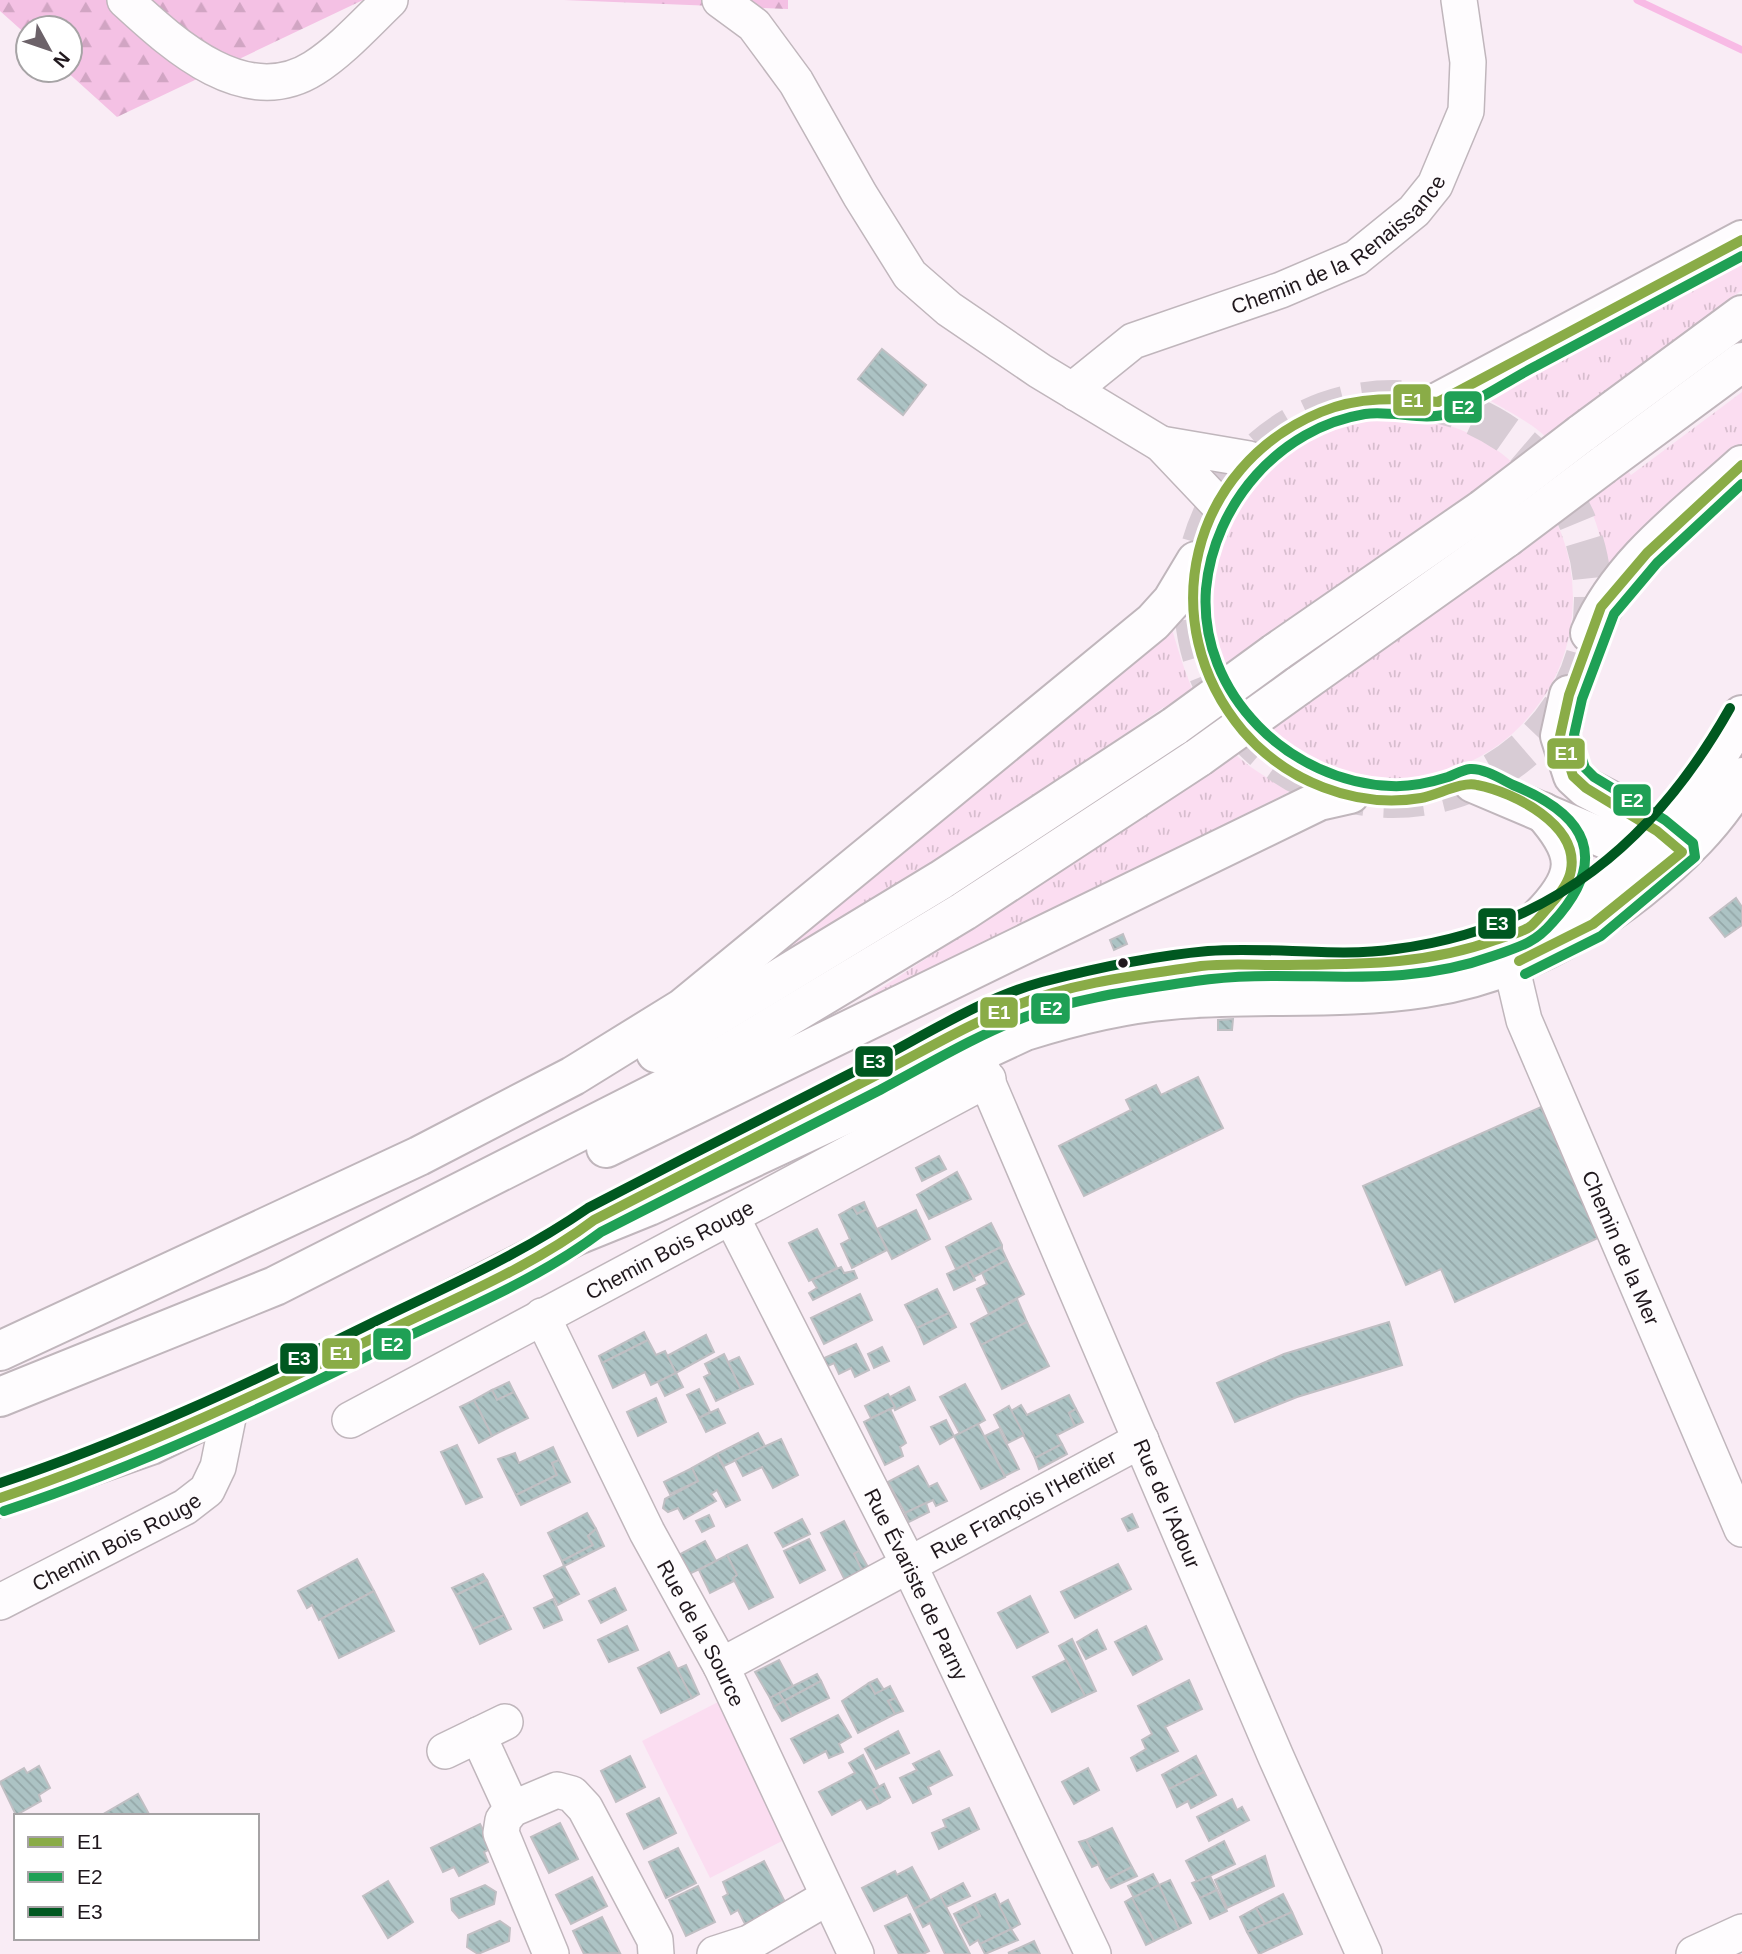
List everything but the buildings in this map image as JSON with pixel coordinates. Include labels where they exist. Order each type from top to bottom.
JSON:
[{"type":"main road","points":[[1438,402],[1742,240]]},
{"type":"main road","points":[[0,1397],[275,1286],[693,1074],[964,911],[1199,757],[1298,686],[1495,523],[1581,434],[1742,315]]},
{"type":"main road","points":[[0,1353],[131,1306],[308,1229],[521,1126],[684,1038],[942,880],[1175,726],[1275,653],[1495,523],[1604,465],[1742,362]]},
{"type":"main road","points":[[1590,633],[1615,587],[1647,553],[1742,465]]},
{"type":"main road","points":[[0,1353],[419,1156],[573,1076],[683,1008],[1153,622],[1172,601],[1196,561]]},
{"type":"main road","points":[[1569,695],[1560,736],[1573,776],[1586,789],[1615,803],[1661,852]]},
{"type":"main road","points":[[1615,803],[1643,803],[1672,794],[1717,739],[1739,721]]},
{"type":"main road","points":[[575,1236],[594,1220],[748,1139],[1017,1005],[1093,984],[1364,994],[1414,989],[1511,965],[1549,949],[1592,924],[1661,852],[1739,721]]},
{"type":"main road","points":[[0,1498],[151,1445],[575,1236],[981,1066],[1025,1031],[1164,987],[1205,983],[1309,981],[1321,966],[1394,964],[1460,953],[1529,928],[1612,877],[1710,823],[1742,776]]},
{"type":"main road","points":[[1473,783],[1543,812],[1661,852]]},
{"type":"main road","points":[[275,1286],[357,1265],[494,1203],[1320,801],[1350,794]]},
{"type":"main road","points":[[1529,928],[1562,892],[1571,872],[1572,855],[1564,836],[1543,812]]},
{"type":"main road","points":[[1511,965],[1517,946],[1560,928],[1573,902]]},
{"type":"street","points":[[125,0],[170,41],[205,65],[243,78],[266,80],[289,79],[311,70],[332,56],[390,0]]},
{"type":"street","points":[[720,0],[754,26],[796,82],[860,195],[910,275],[949,309],[1076,393],[1161,444],[1217,503]]},
{"type":"street","name":"Chemin de la Renaissance","points":[[1076,393],[1081,383],[1133,341],[1281,289],[1356,258],[1414,211],[1435,186],[1466,111],[1468,62],[1459,0]]},
{"type":"street","points":[[1161,444],[1249,459]]},
{"type":"street","name":"Chemin de la Mer","points":[[1511,965],[1524,1020],[1742,1528]]},
{"type":"street","name":"Chemin Bois Rouge","points":[[351,1420],[542,1315],[732,1218],[981,1066]]},
{"type":"street","name":"Rue de l'Adour","points":[[981,1066],[1276,1757],[1364,1954]]},
{"type":"street","name":"Rue Évariste de Parny","points":[[732,1218],[909,1565],[1093,1954]]},
{"type":"street","name":"Rue de la Source","points":[[542,1315],[647,1532],[721,1666],[856,1954]]},
{"type":"street","name":"Chemin Bois Rouge","points":[[0,1602],[185,1507],[207,1490],[218,1467],[230,1408]]},
{"type":"street","name":"Rue François l'Heritier","points":[[721,1666],[1142,1440]]},
{"type":"street","points":[[445,1751],[491,1729],[512,1809]]},
{"type":"street","points":[[551,1954],[501,1833],[503,1820],[512,1809],[557,1790],[572,1794],[585,1808],[655,1940],[656,1954]]},
{"type":"street","points":[[715,1954],[748,1943],[828,1898]]},
{"type":"street","points":[[1694,1954],[1742,1931]]},
{"type":"green space","points":[[0,0],[363,0],[117,117],[80,84],[84,84],[84,14],[14,14],[14,24],[0,11]]},
{"type":"green space","points":[[564,0],[788,0],[788,9]]},
{"type":"green space","points":[[1742,255],[1742,290],[1581,409],[1631,475],[1742,392],[1742,448],[1610,572],[1592,511],[1562,455],[1531,425],[1484,397]]},
{"type":"green space","points":[[1391,416],[1426,420],[1460,430],[1492,447],[1519,470],[1542,497],[1559,529],[1569,563],[1573,598],[1569,633],[1559,667],[1542,699],[1519,726],[1492,749],[1460,766],[1426,776],[1391,780],[1356,776],[1322,766],[1290,749],[1263,726],[1240,699],[1223,667],[1213,633],[1209,598],[1213,563],[1223,529],[1240,497],[1263,470],[1290,447],[1322,430],[1356,420]]},
{"type":"green space","points":[[1170,622],[1187,676],[1212,726],[1236,755],[1289,792],[826,1024],[1211,773],[1164,707],[945,858],[738,979]]},
{"type":"green space","points":[[718,1702],[786,1839],[710,1878],[642,1741]]},
{"type":"waterway","points":[[1637,0],[1742,50]]},
{"type":"tunnel","points":[[1393,399],[1432,403],[1470,414],[1504,433],[1535,457],[1559,488],[1578,522],[1589,560],[1593,599],[1589,638],[1578,676],[1559,710],[1535,741],[1504,765],[1470,784],[1432,795],[1393,799],[1354,795],[1316,784],[1282,765],[1251,741],[1227,710],[1208,676],[1197,638],[1193,599],[1197,560],[1208,522],[1227,488],[1251,457],[1282,433],[1316,414],[1354,403],[1393,399]]},
{"type":"transit line","name":"E1","points":[[0,1498],[101,1461],[200,1419],[471,1291],[547,1252],[594,1220],[960,1031],[1017,1005],[1085,985],[1201,966],[1362,964],[1442,955],[1531,926],[1561,892],[1571,870],[1571,854],[1565,839],[1555,825],[1541,813],[1508,795],[1471,784],[1421,798],[1371,799],[1347,795],[1301,777],[1260,749],[1243,731],[1215,688],[1198,643],[1193,597],[1199,551],[1215,508],[1241,469],[1276,437],[1321,412],[1350,403],[1393,399],[1438,402],[1742,240]]},
{"type":"transit line","name":"E2","points":[[4,1511],[106,1474],[205,1433],[478,1303],[554,1264],[601,1232],[970,1042],[1025,1017],[1087,999],[1195,981],[1233,977],[1344,977],[1418,973],[1455,967],[1493,956],[1539,936],[1570,900],[1581,879],[1585,859],[1582,841],[1573,825],[1559,810],[1538,797],[1481,770],[1467,770],[1420,784],[1391,786],[1354,781],[1319,768],[1286,750],[1258,726],[1235,697],[1217,664],[1208,628],[1206,589],[1212,558],[1222,528],[1237,500],[1256,475],[1279,453],[1305,435],[1334,422],[1365,414],[1446,414],[1481,398],[1742,256]]},
{"type":"transit line","name":"E1","points":[[1519,961],[1593,924],[1682,852],[1657,831],[1586,788],[1573,776],[1560,736],[1569,695],[1601,607],[1647,553],[1742,465]]},
{"type":"transit line","name":"E2","points":[[1525,974],[1601,936],[1695,857],[1693,843],[1665,820],[1594,777],[1585,768],[1574,735],[1582,699],[1614,614],[1657,563],[1742,484]]},
{"type":"transit line","name":"E3","points":[[0,1483],[189,1409],[455,1283],[536,1241],[588,1208],[958,1016],[1020,989],[1083,972],[1166,956],[1231,950],[1350,952],[1396,949],[1452,938],[1503,922],[1550,899],[1593,871],[1632,837],[1668,799],[1700,756],[1730,708]]}]
